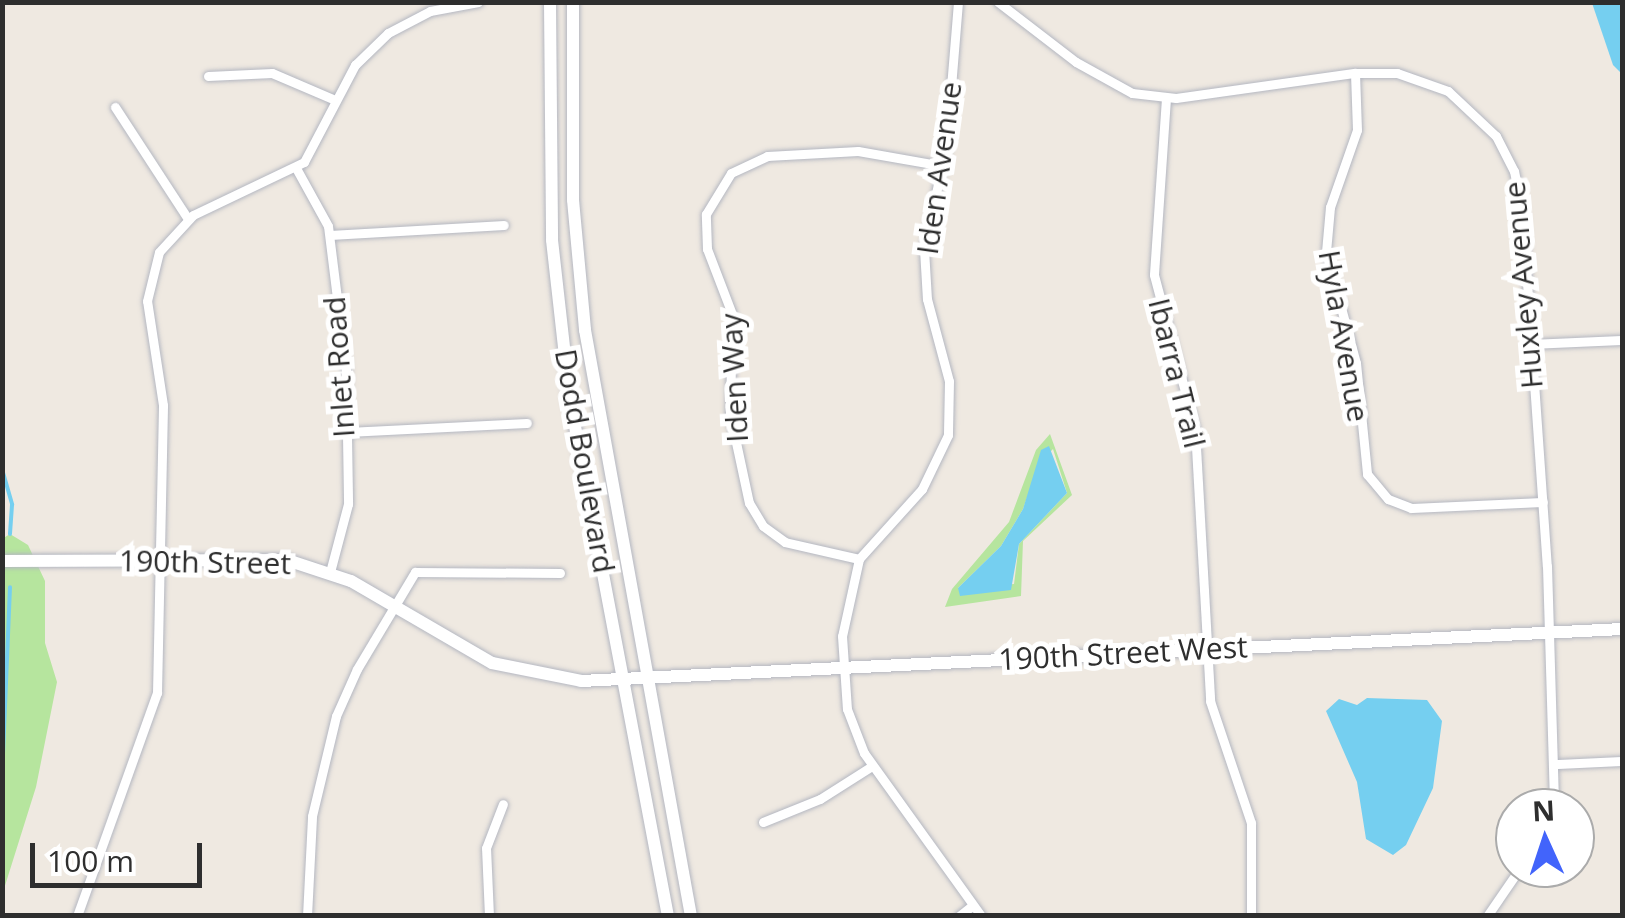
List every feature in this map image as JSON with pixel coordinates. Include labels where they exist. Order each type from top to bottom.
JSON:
[{"type":"main road","name":"Dodd Boulevard","points":[[550,2],[552,247],[570,400],[668,916]]},
{"type":"main road","name":"Dodd Boulevard","points":[[573,2],[571,144],[582,306],[691,916]]},
{"type":"main road","name":"190th Street","points":[[2,561],[265,558],[330,572],[508,669],[564,680],[624,679]]},
{"type":"main road","name":"190th Street West","points":[[624,679],[1622,629]]},
{"type":"street","points":[[77,916],[156,693],[163,405],[148,284],[159,252],[188,219],[296,168],[317,146],[335,100],[355,65],[388,33],[430,11],[478,2]]},
{"type":"street","name":"Iden Avenue","points":[[958,2],[943,166],[924,262],[949,380],[948,436],[922,489],[858,559],[844,609],[843,667],[851,722],[872,766],[981,916]]},
{"type":"street","name":"Huxley Avenue","points":[[998,2],[1110,84],[1166,98],[1354,72],[1397,73],[1436,84],[1470,106],[1496,136],[1521,197],[1543,502],[1555,788]]},
{"type":"street","name":"Hyla Avenue","points":[[1354,72],[1357,130],[1330,206],[1326,252],[1356,363],[1368,474],[1388,499],[1411,508],[1543,502]]},
{"type":"street","points":[[208,76],[272,73],[335,100]]},
{"type":"street","name":"Ibarra Trail","points":[[1166,98],[1154,275],[1198,448],[1212,712],[1253,835],[1251,916]]},
{"type":"street","points":[[115,106],[188,219]]},
{"type":"street","name":"Iden Way","points":[[858,559],[785,542],[763,526],[749,503],[730,414],[732,314],[707,249],[706,214],[731,173],[767,156],[858,151],[943,166]]},
{"type":"street","name":"Inlet Road","points":[[296,168],[322,208],[330,235],[346,432],[346,520],[330,572]]},
{"type":"street","points":[[330,235],[504,225]]},
{"type":"street","points":[[1529,344],[1622,340]]},
{"type":"street","points":[[346,432],[527,423]]},
{"type":"street","points":[[307,916],[321,765],[356,668],[415,572],[560,573]]},
{"type":"street","points":[[1557,764],[1622,761]]},
{"type":"street","points":[[764,822],[820,799],[872,766]]},
{"type":"street","points":[[489,916],[486,848],[503,804]]},
{"type":"street","points":[[1492,914],[1508,888]]},
{"type":"street","points":[[959,916],[972,906]]},
{"type":"green space","points":[[1050,434],[1072,495],[1023,541],[1021,596],[945,607],[952,589],[1009,522],[1036,450]],"holes":[[[1053,449],[1067,493],[1019,544],[1014,584],[958,588],[1001,546],[1023,509],[1039,463]]]},
{"type":"green space","points":[[10,534],[28,545],[45,581],[45,643],[57,682],[36,787],[3,892],[2,539]]},
{"type":"water","points":[[1592,3],[1622,3],[1622,74],[1613,65]]},
{"type":"water","points":[[1049,446],[1067,493],[1019,544],[1011,590],[960,596],[958,588],[1001,546],[1023,509],[1041,450]]},
{"type":"water","points":[[1367,698],[1427,700],[1442,721],[1433,788],[1406,845],[1393,855],[1366,839],[1357,782],[1326,711],[1339,699],[1357,705]]},
{"type":"waterway","points":[[2,469],[12,505],[10,534]]},
{"type":"waterway","points":[[2,778],[10,587]]}]
